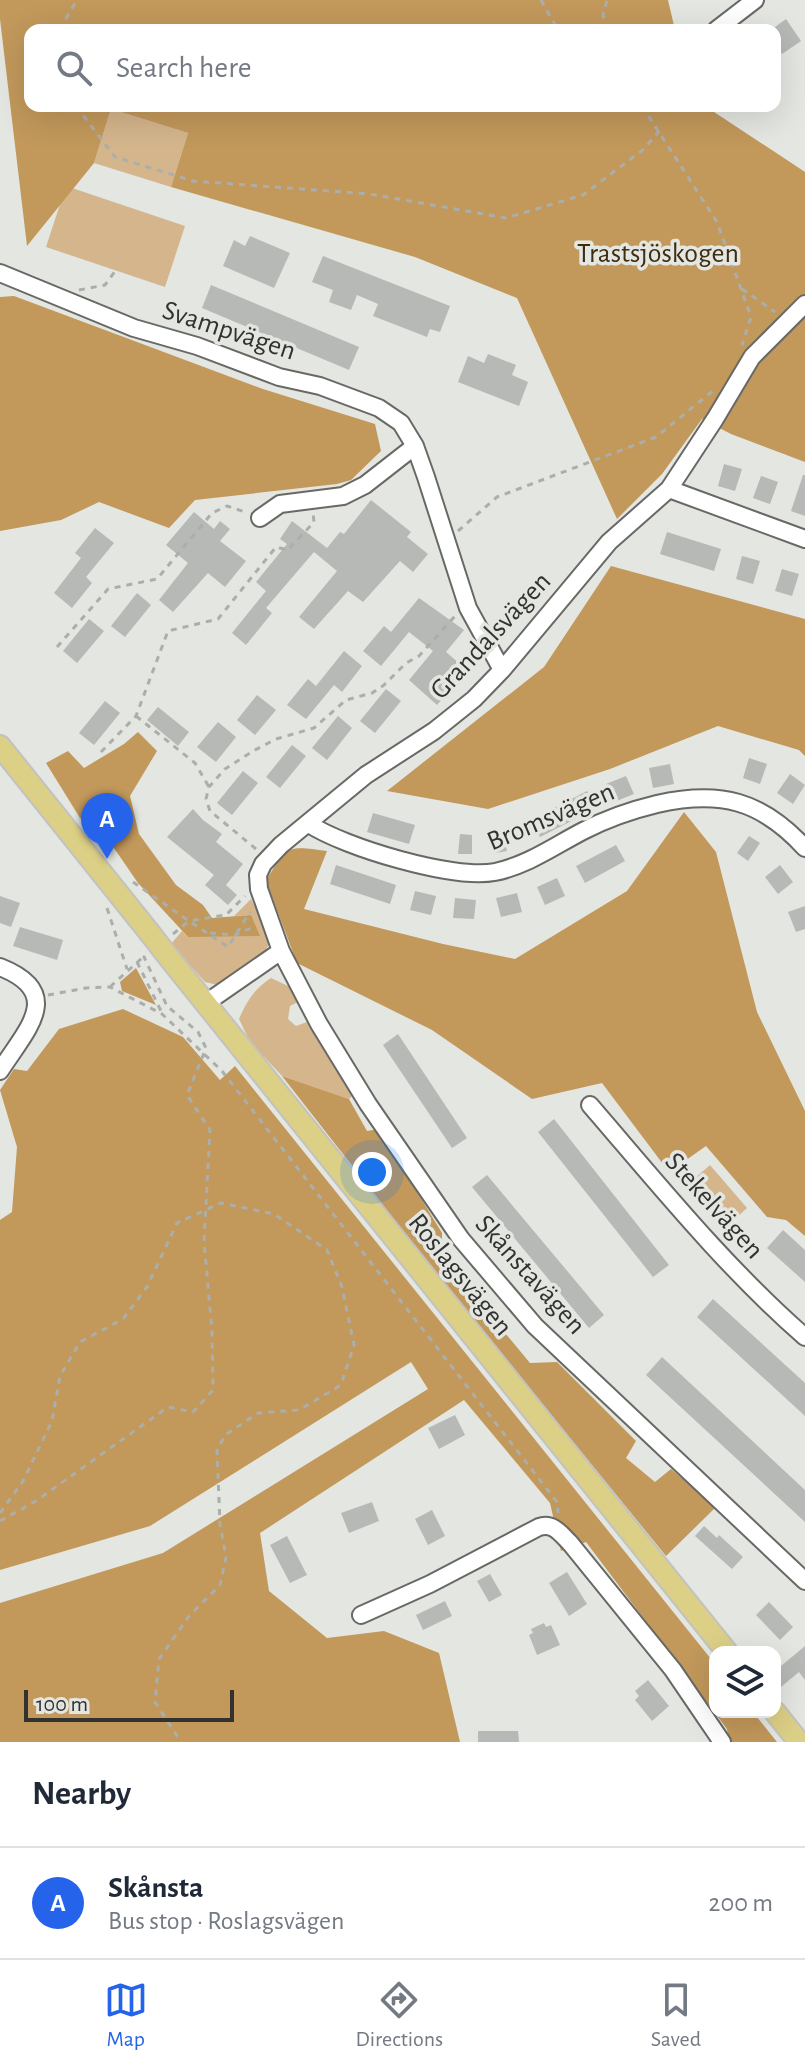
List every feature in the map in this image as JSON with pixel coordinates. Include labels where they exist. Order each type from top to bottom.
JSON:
[{"type":"main road","name":"Roslagsvägen","points":[[0,746],[722,1646]]},
{"type":"main road","points":[[780,1718],[799,1742]]},
{"type":"street","points":[[724,24],[755,0]]},
{"type":"street","name":"Svampvägen","points":[[0,286],[8,276],[134,328],[197,346],[279,377],[320,386],[379,408],[401,423],[415,446],[468,608],[502,670]]},
{"type":"street","name":"Grandalsvägen","points":[[268,858],[366,775],[434,731],[474,699],[609,542],[669,489],[752,357],[805,304]]},
{"type":"street","points":[[260,518],[280,504],[343,496],[365,485],[415,446]]},
{"type":"street","points":[[669,489],[805,539]]},
{"type":"street","name":"Bromsvägen","points":[[309,824],[327,836],[398,859],[457,871],[493,872],[536,858],[585,830],[621,815],[676,800],[713,797],[760,810],[782,825],[805,848]]},
{"type":"street","points":[[206,1003],[281,951],[257,890],[258,875],[268,858]]},
{"type":"street","name":"Skånstavägen","points":[[281,951],[319,1024],[368,1104],[461,1239],[535,1326],[805,1581]]},
{"type":"street","points":[[0,967],[27,981],[36,997],[36,1011],[0,1071]]},
{"type":"street","name":"Stekelvägen","points":[[590,1105],[695,1227],[764,1301],[805,1337]]},
{"type":"street","points":[[361,1615],[430,1584],[539,1527],[554,1528],[570,1543],[673,1670],[722,1742]]},
{"type":"path","points":[[63,24],[77,0]]},
{"type":"path","points":[[541,0],[555,24]]},
{"type":"path","points":[[605,24],[603,15],[607,0]]},
{"type":"path","points":[[81,112],[115,157],[193,181],[370,194],[506,218],[583,195],[644,149],[659,129]]},
{"type":"path","points":[[646,112],[717,222],[751,317],[742,346]]},
{"type":"path","points":[[66,300],[73,291],[105,285],[116,270]]},
{"type":"path","points":[[741,289],[787,321]]},
{"type":"path","points":[[447,541],[497,497],[656,437],[721,384]]},
{"type":"path","points":[[101,752],[136,716],[168,631],[218,619],[276,547],[288,550],[314,522],[313,500]]},
{"type":"path","points":[[57,647],[108,589],[157,579],[212,513],[227,506],[260,518]]},
{"type":"path","points":[[268,858],[210,811],[206,799],[209,787],[225,769],[253,751],[276,739],[314,728],[346,700],[372,693],[384,685],[406,663],[419,656],[455,616],[468,608]]},
{"type":"path","points":[[136,716],[195,763],[209,787]]},
{"type":"path","points":[[110,987],[189,921],[226,915],[248,893],[257,890],[256,904],[228,947],[189,921],[133,882]]},
{"type":"path","points":[[104,901],[127,970]]},
{"type":"path","points":[[189,921],[212,934],[235,935],[269,917]]},
{"type":"path","points":[[0,1521],[36,1501],[168,1407],[193,1412],[213,1390],[212,1331],[204,1241],[210,1130],[187,1095],[206,1048],[198,1032],[167,1006],[144,957]]},
{"type":"path","points":[[137,962],[162,1014]]},
{"type":"path","points":[[36,997],[110,987],[162,1014],[204,1054],[241,1095],[557,1502],[558,1517],[554,1528]]},
{"type":"path","points":[[0,1513],[23,1481],[52,1421],[60,1376],[80,1342],[123,1319],[147,1287],[177,1223],[221,1203],[274,1214],[327,1250],[342,1287],[354,1345],[341,1385],[299,1410],[258,1413],[225,1435],[217,1451],[220,1524],[226,1557],[220,1585],[189,1616],[159,1659],[155,1702],[181,1742]]},
{"type":"shaded area","points":[[110,112],[121,112],[188,133],[171,187],[94,163]]},
{"type":"shaded area","points":[[66,186],[185,226],[165,287],[46,247]]},
{"type":"shaded area","points":[[251,899],[266,930],[268,947],[249,966],[218,985],[205,982],[171,944],[182,931],[188,937],[251,915],[234,916]]},
{"type":"shaded area","points":[[271,978],[288,986],[302,1000],[290,1006],[288,1019],[296,1026],[307,1022],[356,1092],[349,1099],[282,1076],[250,1042],[239,1019],[252,996]]},
{"type":"shaded area","points":[[710,1165],[747,1208],[724,1229],[686,1186]]},
{"type":"green space","name":"Trastsjöskogen","points":[[0,0],[668,0],[674,24],[24,24],[24,112],[110,112],[94,163],[27,246]]},
{"type":"green space","name":"Trastsjöskogen","points":[[121,112],[714,112],[805,172],[805,462],[731,434],[702,419],[662,474],[617,519],[517,298],[415,257],[171,187],[188,133]]},
{"type":"green space","points":[[14,296],[263,389],[375,424],[381,451],[351,480],[337,484],[195,500],[169,528],[99,502],[61,520],[0,531],[0,297]]},
{"type":"green space","points":[[611,566],[805,619],[805,756],[799,750],[718,726],[610,769],[488,809],[387,791],[544,667]]},
{"type":"green space","points":[[138,732],[157,751],[130,796],[139,834],[176,885],[203,905],[212,918],[251,915],[260,936],[188,937],[138,883],[105,835],[80,818],[46,763],[68,751],[84,768]]},
{"type":"green space","points":[[684,812],[716,852],[757,1012],[805,1111],[805,1236],[786,1220],[767,1217],[706,1146],[669,1172],[602,1083],[532,1099],[432,1030],[297,963],[266,881],[278,861],[289,851],[303,848],[327,851],[304,909],[515,959],[627,891]]},
{"type":"green space","points":[[136,968],[156,1005],[122,991],[120,982]]},
{"type":"green space","points":[[123,1009],[183,1037],[220,1080],[235,1066],[709,1657],[709,1705],[586,1542],[561,1551],[550,1503],[464,1400],[260,1533],[269,1591],[327,1638],[384,1631],[439,1653],[460,1742],[0,1742],[0,1603],[163,1553],[428,1389],[411,1362],[150,1526],[0,1570],[0,1220],[12,1212],[17,1147],[0,1090],[14,1069],[27,1071],[59,1029]]},
{"type":"green space","points":[[282,1076],[349,1099],[367,1131],[379,1129],[442,1233],[442,1257],[530,1363],[557,1362],[636,1441],[626,1458],[655,1482],[671,1469],[716,1507],[666,1556],[440,1278]]},
{"type":"green space","points":[[719,1718],[758,1718],[777,1742],[729,1742],[727,1729]]},
{"type":"building","points":[[786,19],[801,41],[782,54],[781,24]]},
{"type":"building","points":[[250,236],[290,253],[274,288],[223,266],[234,240],[245,246]]},
{"type":"building","points":[[323,256],[450,306],[440,332],[430,329],[427,337],[373,316],[378,304],[357,295],[351,310],[329,302],[333,290],[312,282]]},
{"type":"building","points":[[211,285],[359,347],[349,370],[202,308]]},
{"type":"building","points":[[488,354],[516,365],[512,375],[528,382],[519,406],[458,382],[468,356],[484,363]]},
{"type":"building","points":[[724,464],[742,469],[735,491],[718,486]]},
{"type":"building","points":[[805,475],[805,516],[791,511]]},
{"type":"building","points":[[761,476],[778,482],[770,504],[753,498]]},
{"type":"building","points":[[371,500],[411,532],[407,537],[428,554],[413,572],[400,561],[363,602],[348,591],[314,629],[299,617],[337,571],[314,552],[266,608],[272,613],[246,645],[232,633],[266,591],[256,582],[287,544],[280,539],[292,521],[327,548],[340,532],[344,534]]},
{"type":"building","points":[[194,512],[214,529],[220,521],[230,529],[220,541],[246,561],[225,587],[208,573],[173,612],[159,600],[188,563],[166,545]]},
{"type":"building","points":[[95,528],[114,543],[86,577],[92,583],[72,608],[54,593],[81,558],[75,553]]},
{"type":"building","points":[[667,532],[721,549],[714,571],[660,554]]},
{"type":"building","points":[[742,556],[760,561],[753,584],[736,579]]},
{"type":"building","points":[[782,569],[799,574],[792,596],[775,591]]},
{"type":"building","points":[[137,593],[151,605],[125,637],[111,626]]},
{"type":"building","points":[[419,598],[464,630],[446,652],[467,670],[437,705],[409,680],[433,651],[409,632],[381,666],[363,651],[384,626],[391,632]]},
{"type":"building","points":[[89,619],[104,631],[77,663],[63,651]]},
{"type":"building","points":[[344,651],[362,666],[342,692],[334,685],[306,719],[287,705],[308,679],[316,686]]},
{"type":"building","points":[[386,689],[401,701],[375,733],[360,721]]},
{"type":"building","points":[[257,695],[276,710],[255,735],[237,720]]},
{"type":"building","points":[[105,701],[120,713],[94,745],[79,733]]},
{"type":"building","points":[[158,707],[189,732],[178,746],[147,720]]},
{"type":"building","points":[[338,716],[352,728],[327,760],[312,748]]},
{"type":"building","points":[[218,722],[236,737],[216,762],[197,747]]},
{"type":"building","points":[[292,745],[306,756],[280,788],[266,777]]},
{"type":"building","points":[[749,758],[767,764],[760,784],[743,778]]},
{"type":"building","points":[[670,764],[674,784],[653,788],[649,768]]},
{"type":"building","points":[[243,771],[258,783],[232,815],[217,803]]},
{"type":"building","points":[[790,774],[805,785],[793,804],[777,793]]},
{"type":"building","points":[[626,776],[634,794],[614,802],[606,784]]},
{"type":"building","points":[[587,791],[597,808],[540,837],[531,820]]},
{"type":"building","points":[[193,809],[222,834],[216,842],[243,864],[226,885],[237,895],[228,905],[205,885],[214,875],[167,837]]},
{"type":"building","points":[[373,813],[415,825],[409,844],[367,832]]},
{"type":"building","points":[[502,832],[507,851],[496,853],[491,834]]},
{"type":"building","points":[[460,834],[472,835],[472,854],[458,854]]},
{"type":"building","points":[[749,836],[760,843],[748,861],[737,853]]},
{"type":"building","points":[[616,845],[625,861],[585,883],[576,866]]},
{"type":"building","points":[[336,865],[396,885],[390,904],[330,884]]},
{"type":"building","points":[[780,865],[793,882],[778,894],[765,877]]},
{"type":"building","points":[[557,878],[565,896],[545,905],[537,887]]},
{"type":"building","points":[[415,891],[436,896],[431,915],[410,910]]},
{"type":"building","points":[[517,893],[522,912],[501,917],[496,898]]},
{"type":"building","points":[[0,896],[20,903],[11,927],[0,923]]},
{"type":"building","points":[[455,898],[476,900],[474,919],[453,918]]},
{"type":"building","points":[[805,906],[805,929],[796,932],[788,912]]},
{"type":"building","points":[[20,927],[63,940],[57,960],[13,946]]},
{"type":"building","points":[[398,1034],[467,1138],[452,1148],[383,1045]]},
{"type":"building","points":[[554,1119],[669,1265],[653,1277],[538,1132]]},
{"type":"building","points":[[487,1175],[604,1315],[589,1328],[472,1187]]},
{"type":"building","points":[[783,1230],[805,1250],[805,1282],[767,1248]]},
{"type":"building","points":[[713,1299],[805,1383],[805,1416],[697,1317]]},
{"type":"building","points":[[662,1357],[805,1490],[805,1522],[646,1375]]},
{"type":"building","points":[[455,1415],[465,1435],[439,1449],[428,1428]]},
{"type":"building","points":[[372,1502],[379,1521],[349,1533],[341,1513]]},
{"type":"building","points":[[432,1510],[445,1536],[428,1545],[415,1519]]},
{"type":"building","points":[[704,1526],[743,1557],[732,1569],[695,1536]]},
{"type":"building","points":[[287,1536],[307,1575],[290,1583],[270,1545]]},
{"type":"building","points":[[567,1572],[587,1604],[569,1616],[549,1583]]},
{"type":"building","points":[[490,1574],[502,1595],[489,1602],[477,1581]]},
{"type":"building","points":[[445,1601],[452,1616],[423,1630],[416,1615]]},
{"type":"building","points":[[769,1602],[793,1627],[780,1640],[756,1615]]},
{"type":"building","points":[[544,1623],[546,1627],[551,1625],[560,1645],[537,1655],[529,1635],[533,1633],[531,1629]]},
{"type":"building","points":[[805,1646],[805,1680],[799,1672],[781,1687],[781,1666]]},
{"type":"building","points":[[648,1680],[669,1706],[652,1721],[635,1700],[639,1696],[635,1691]]},
{"type":"building","points":[[478,1731],[518,1731],[519,1742],[478,1742]]},
{"type":"place","name":"Skånsta","points":[[107,859]]}]
